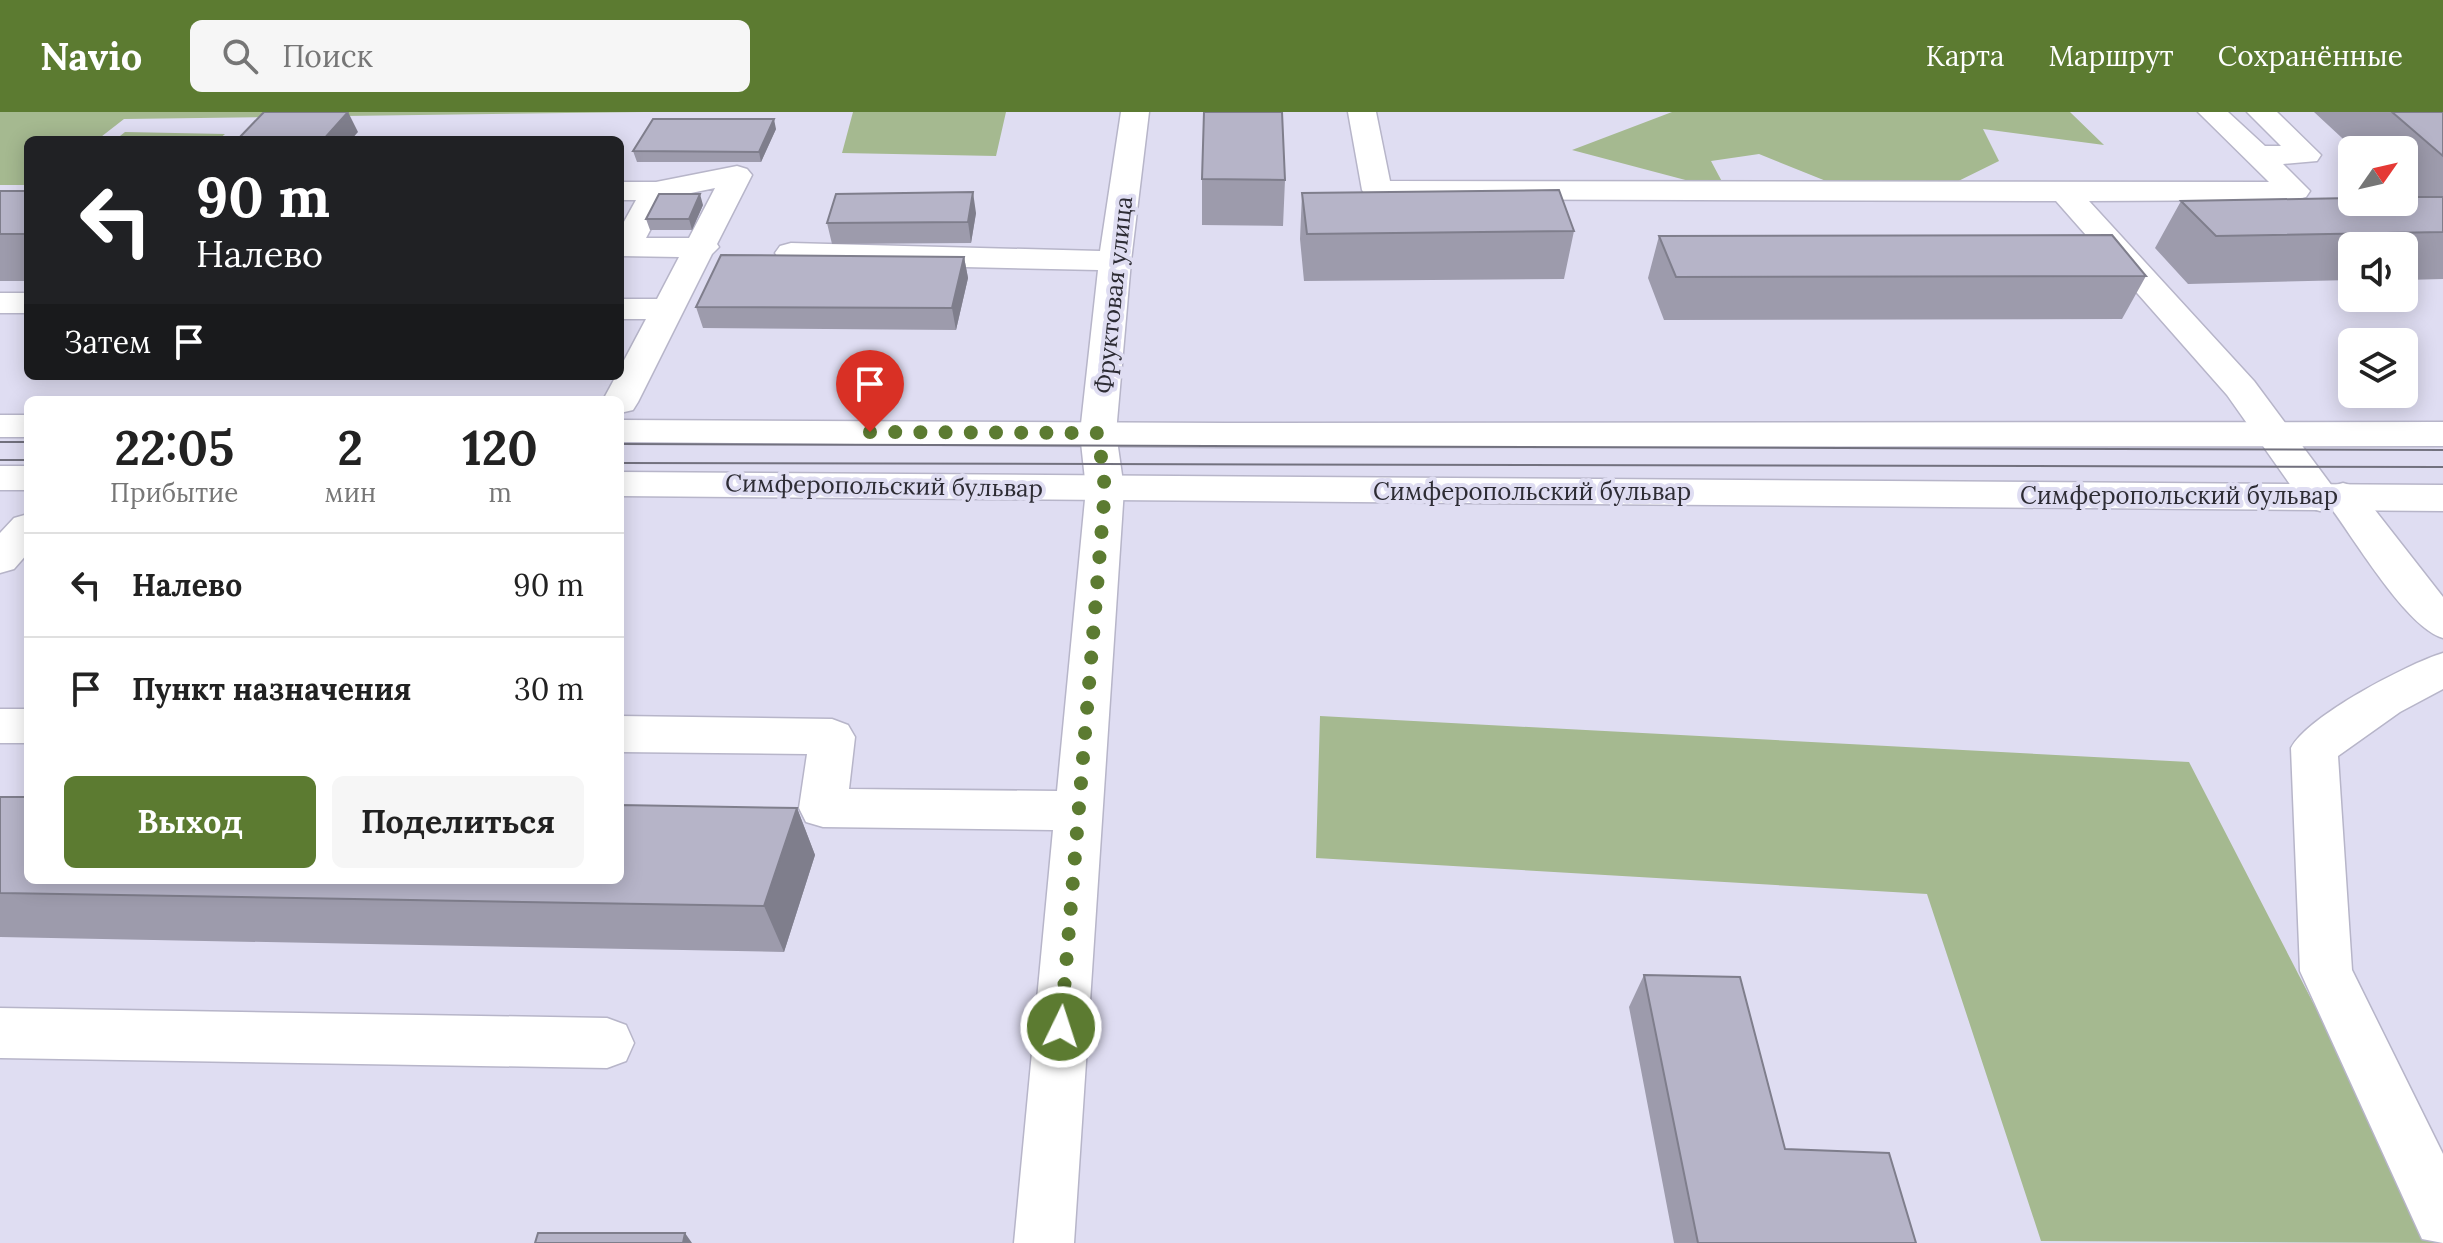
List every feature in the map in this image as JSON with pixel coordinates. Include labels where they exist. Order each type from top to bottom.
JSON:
[{"type":"main road","name":"Фруктовая улица","points":[[1044,1243],[1105,489],[1098,433],[1115,261],[1135,112]]},
{"type":"main road","points":[[1362,112],[1377,190],[2295,191],[2212,112]]},
{"type":"main road","points":[[2258,155],[2307,155],[2261,112]]},
{"type":"main road","points":[[623,396],[703,247],[737,175],[656,191],[624,191]]},
{"type":"main road","points":[[656,191],[625,248],[703,247]]},
{"type":"main road","points":[[2064,192],[2241,389],[2270,433],[2332,497],[2443,623]]},
{"type":"main road","points":[[791,253],[1115,261]]},
{"type":"main road","points":[[0,303],[24,303]]},
{"type":"main road","points":[[624,309],[670,309]]},
{"type":"main road","points":[[0,426],[24,426]]},
{"type":"main road","points":[[624,431],[2443,434]]},
{"type":"main road","points":[[0,478],[24,478]]},
{"type":"main road","name":"Симферопольский бульвар","points":[[624,484],[2443,498]]},
{"type":"main road","points":[[0,559],[24,532]]},
{"type":"main road","points":[[2443,669],[2384,700],[2314,748],[2326,971],[2443,1218]]},
{"type":"main road","points":[[0,726],[24,726]]},
{"type":"main road","points":[[624,734],[832,737],[823,808],[1078,811]]},
{"type":"main road","points":[[0,1033],[607,1043]]},
{"type":"green space","points":[[0,112],[644,112],[124,119],[102,136],[24,136],[24,185],[0,185]]},
{"type":"green space","points":[[853,112],[1006,112],[996,156],[842,153]]},
{"type":"green space","points":[[1672,112],[2070,112],[2104,145],[1983,129],[1999,161],[1932,194],[1836,185],[1759,154],[1711,161],[1727,191],[1572,150]]},
{"type":"green space","points":[[125,132],[225,134],[223,136],[120,136]]},
{"type":"green space","points":[[1320,716],[2189,762],[2437,1243],[2041,1241],[1927,894],[1316,858]]},
{"type":"building","points":[[264,112],[348,112],[327,136],[241,136]]},
{"type":"building","points":[[1204,112],[1282,112],[1285,180],[1202,179]]},
{"type":"building","points":[[2392,112],[2443,112],[2443,156]]},
{"type":"building","points":[[653,119],[774,119],[759,152],[633,151]]},
{"type":"building","points":[[1559,190],[1574,231],[1307,234],[1302,193]]},
{"type":"building","points":[[0,191],[24,191],[24,234],[0,234]]},
{"type":"building","points":[[973,192],[968,222],[827,223],[836,194]]},
{"type":"building","points":[[659,194],[700,194],[689,219],[646,219]]},
{"type":"building","points":[[2418,197],[2443,197],[2443,232],[2216,236],[2181,201],[2338,198],[2338,216],[2418,216]]},
{"type":"building","points":[[2112,235],[2146,276],[1676,277],[1659,236]]},
{"type":"building","points":[[721,255],[964,257],[952,308],[696,307]]},
{"type":"building","points":[[0,797],[24,797],[24,884],[624,884],[624,805],[797,808],[764,906],[0,893]]},
{"type":"building","points":[[1644,975],[1740,977],[1785,1149],[1889,1153],[1916,1243],[1698,1243]]},
{"type":"building","points":[[538,1233],[685,1233],[683,1243],[535,1243]]},
{"type":"tram line","points":[[0,442],[24,442]]},
{"type":"tram line","points":[[624,444],[2443,450]]},
{"type":"tram line","points":[[0,460],[24,460]]},
{"type":"tram line","points":[[624,463],[2443,467]]},
{"type":"route","points":[[870,432],[1098,433],[1105,489],[1061,1027]]}]
